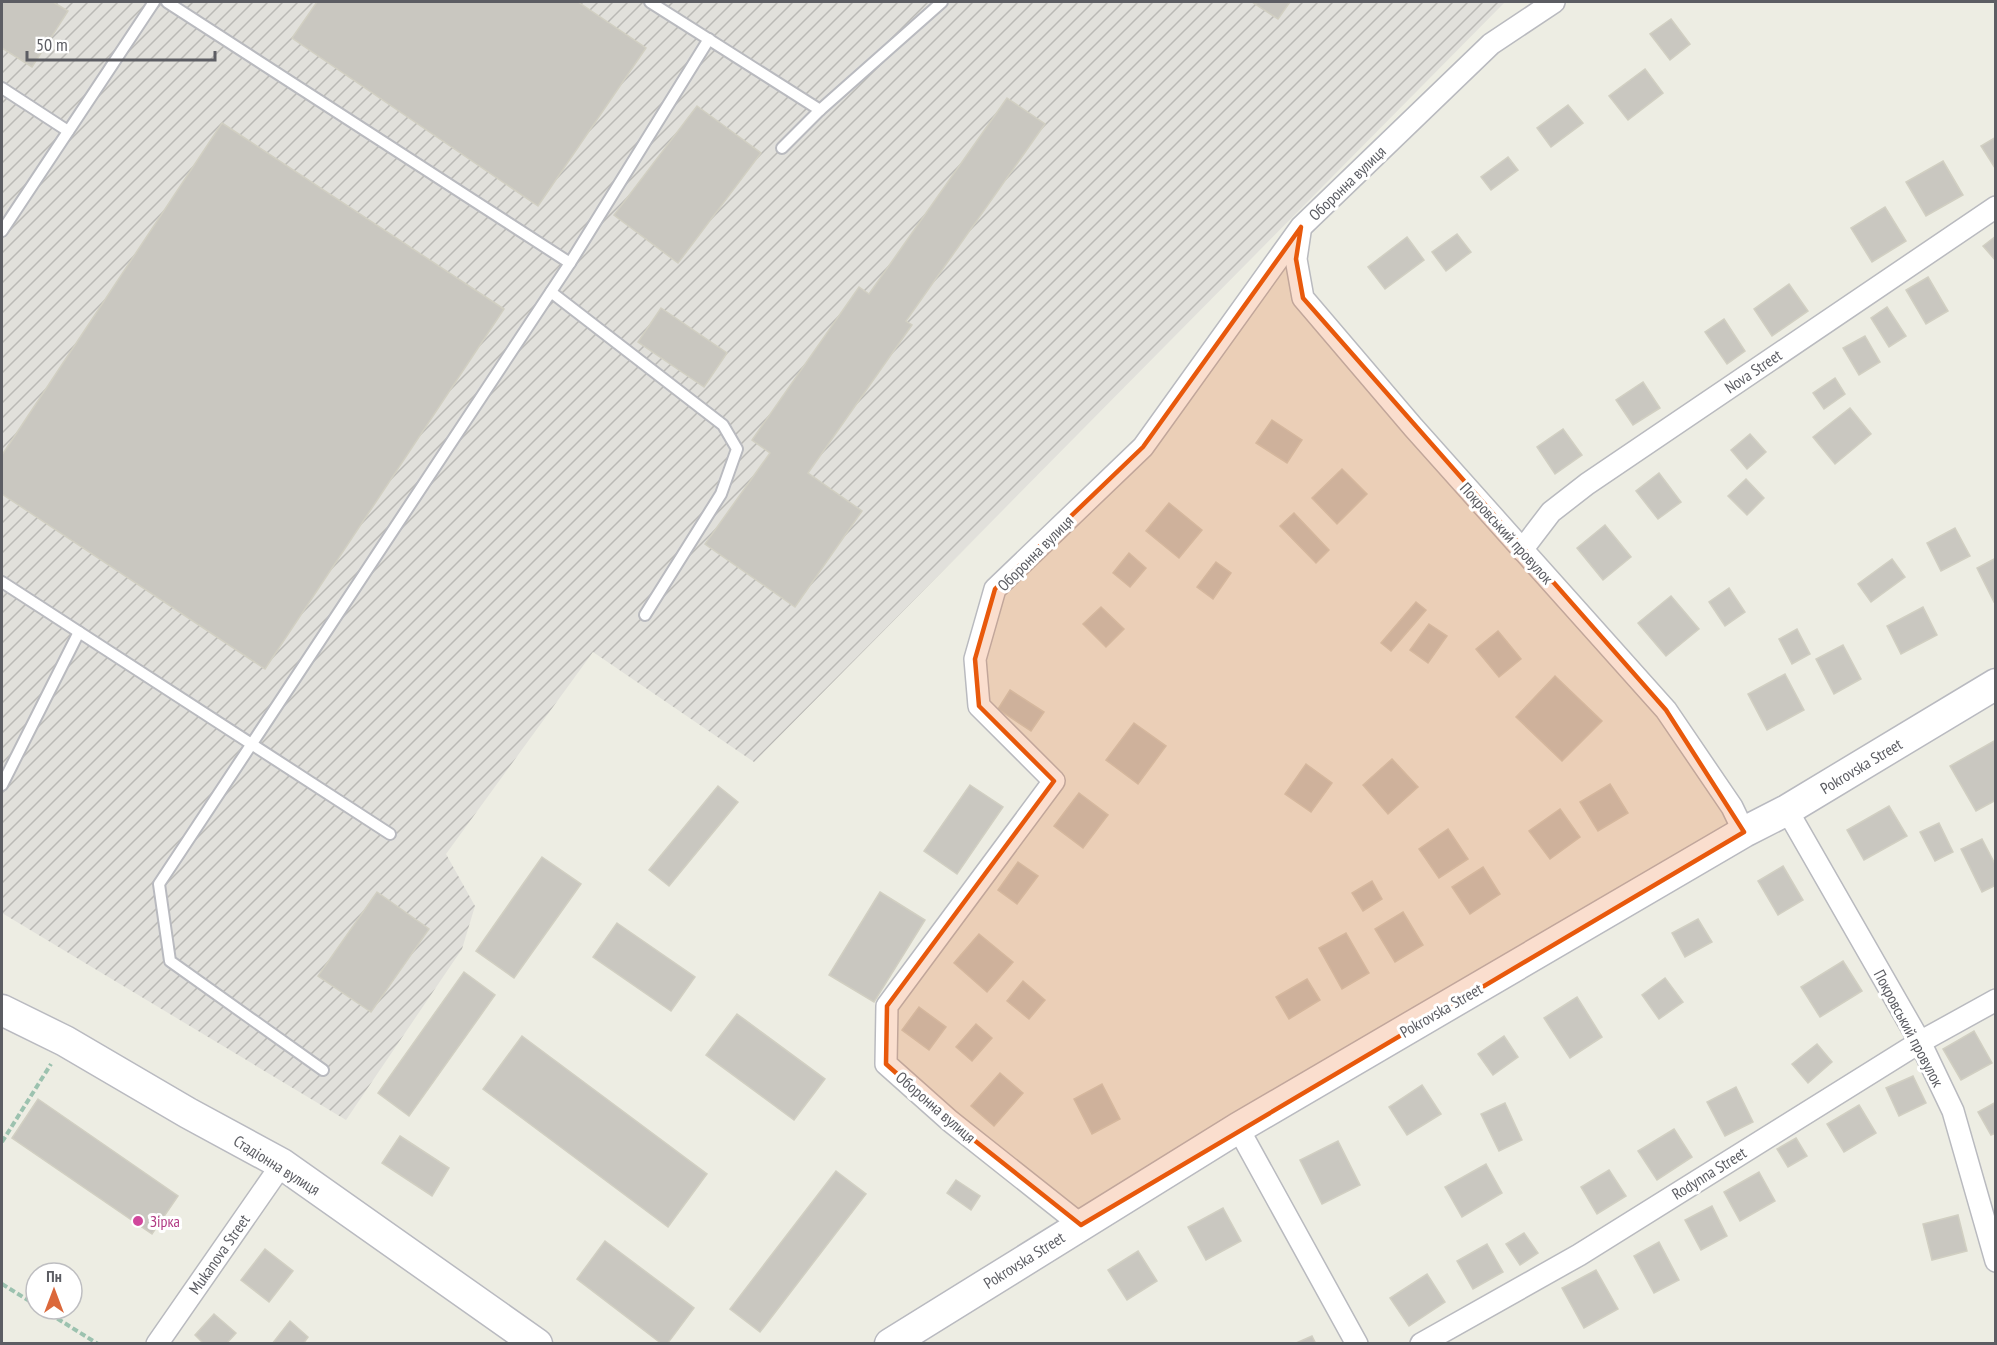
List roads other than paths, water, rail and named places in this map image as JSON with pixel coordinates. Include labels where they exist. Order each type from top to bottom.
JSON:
[{"type":"street","name":"Оборонна вулиця","points":[[1081,1225],[950,1121],[886,1064],[887,1006],[1054,781],[979,706],[975,659],[995,590],[1143,447],[1302,226],[1491,44],[1554,2]]},
{"type":"street","name":"Nova Street","points":[[1522,550],[1551,512],[1587,484],[1995,207]]},
{"type":"street","name":"Покровський провулок","points":[[1302,226],[1296,259],[1303,298],[1413,427],[1666,710],[1732,807],[1744,832]]},
{"type":"street","name":"Pokrovska Street","points":[[890,1344],[1238,1128],[1744,832],[1787,810],[1995,684]]},
{"type":"street","name":"Покровський провулок","points":[[1787,810],[1920,1042],[1953,1111],[1995,1260]]},
{"type":"street","name":"Rodynna Street","points":[[1421,1344],[1579,1255],[1920,1042],[1995,1000]]},
{"type":"street","name":"Стадіонна вулиця","points":[[2,1010],[65,1041],[188,1113],[282,1164],[537,1344]]},
{"type":"street","points":[[1238,1128],[1357,1344]]},
{"type":"street","name":"Mukanova Street","points":[[157,1344],[282,1164]]},
{"type":"lane","points":[[2,231],[154,2]]},
{"type":"lane","points":[[167,2],[570,263]]},
{"type":"lane","points":[[650,2],[820,110]]},
{"type":"lane","points":[[782,148],[820,110],[942,2]]},
{"type":"lane","points":[[323,1070],[170,962],[159,884],[570,263],[709,39]]},
{"type":"lane","points":[[2,88],[68,131]]},
{"type":"lane","points":[[551,292],[723,425],[737,449],[721,494],[645,615]]},
{"type":"lane","points":[[2,582],[390,834]]},
{"type":"lane","points":[[2,785],[80,632]]},
{"type":"place","name":"Зірка","points":[[138,1221]]}]
